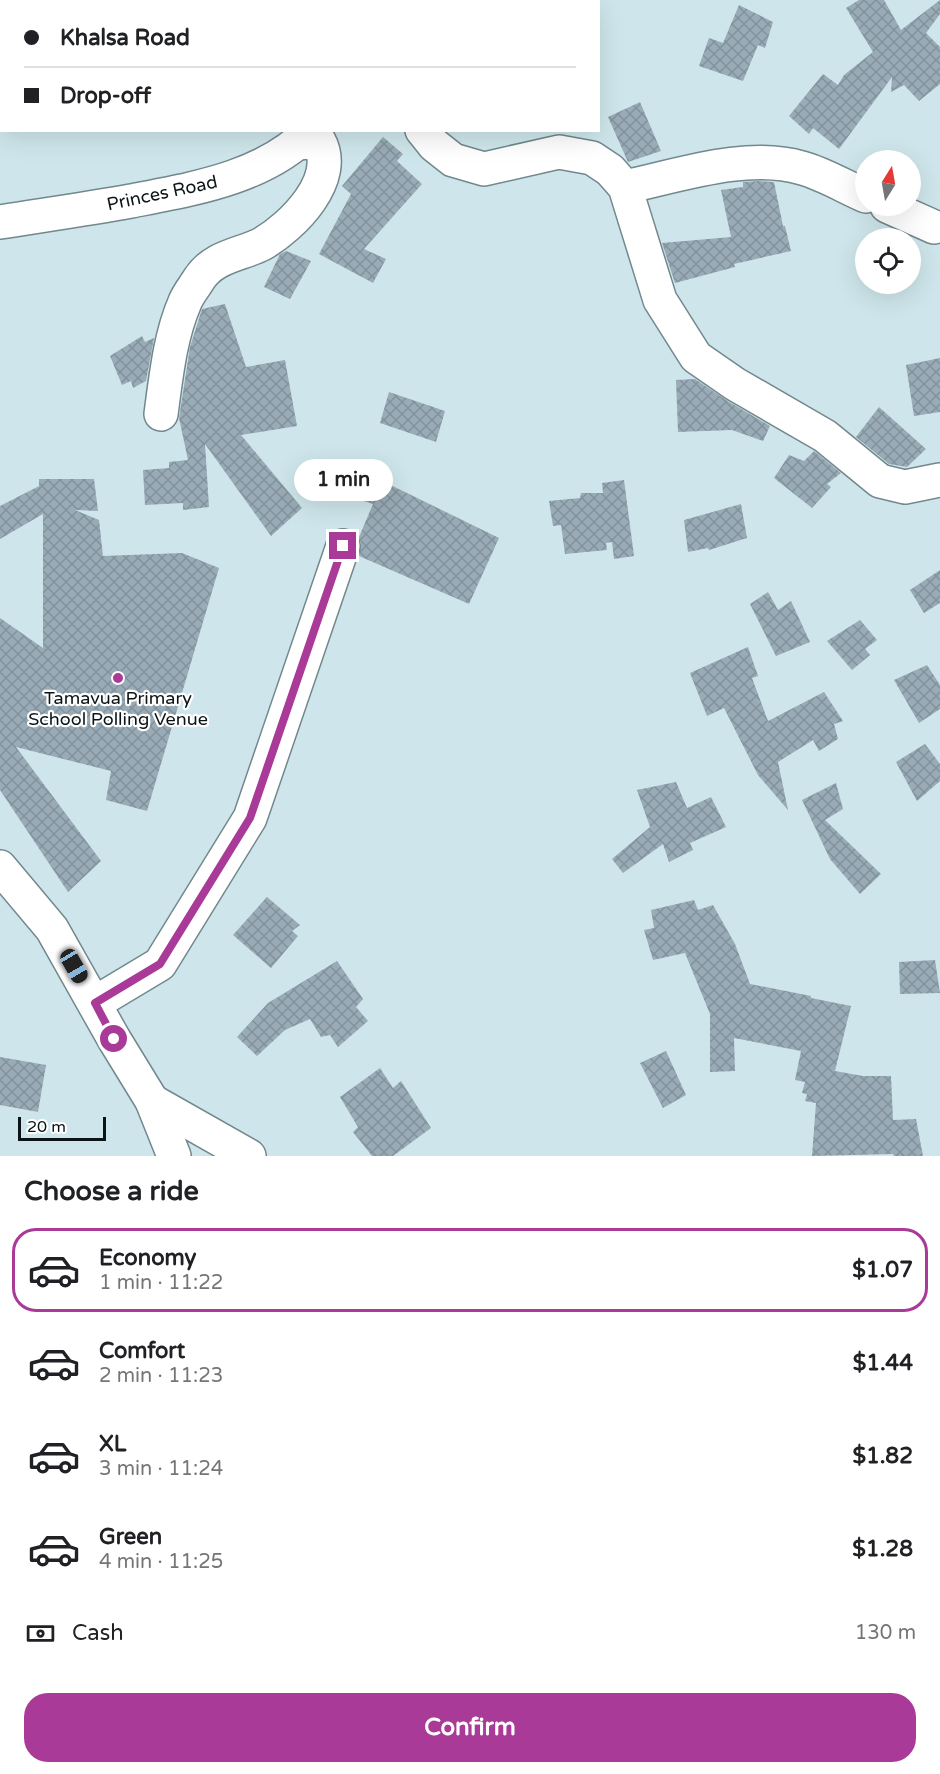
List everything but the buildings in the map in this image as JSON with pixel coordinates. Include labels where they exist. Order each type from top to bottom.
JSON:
[{"type":"street","points":[[424,132],[434,145],[453,160],[484,169],[558,152],[592,158],[610,170],[625,187],[660,300],[696,357],[735,384],[825,436],[880,480],[905,487],[940,480]]},
{"type":"street","points":[[161,414],[177,323],[186,299],[200,277],[220,259],[242,253],[263,243],[282,229],[306,205],[322,178],[326,159],[319,141],[304,137]]},
{"type":"street","name":"Princes Road","points":[[0,222],[81,210],[201,186],[237,176],[272,160],[304,137]]},
{"type":"street","points":[[625,187],[744,162],[776,162],[804,168],[855,191]]},
{"type":"street","points":[[909,216],[934,227]]},
{"type":"street","points":[[95,1003],[160,964],[250,818],[343,546]]},
{"type":"street","points":[[0,867],[52,929],[114,1039],[153,1101],[174,1156]]},
{"type":"street","points":[[153,1101],[249,1156]]},
{"type":"place","name":"Tamavua Primary School Polling Venue","points":[[118,678]]},
{"type":"route","points":[[114,1039],[95,1003],[160,964],[250,818],[343,546]]}]
